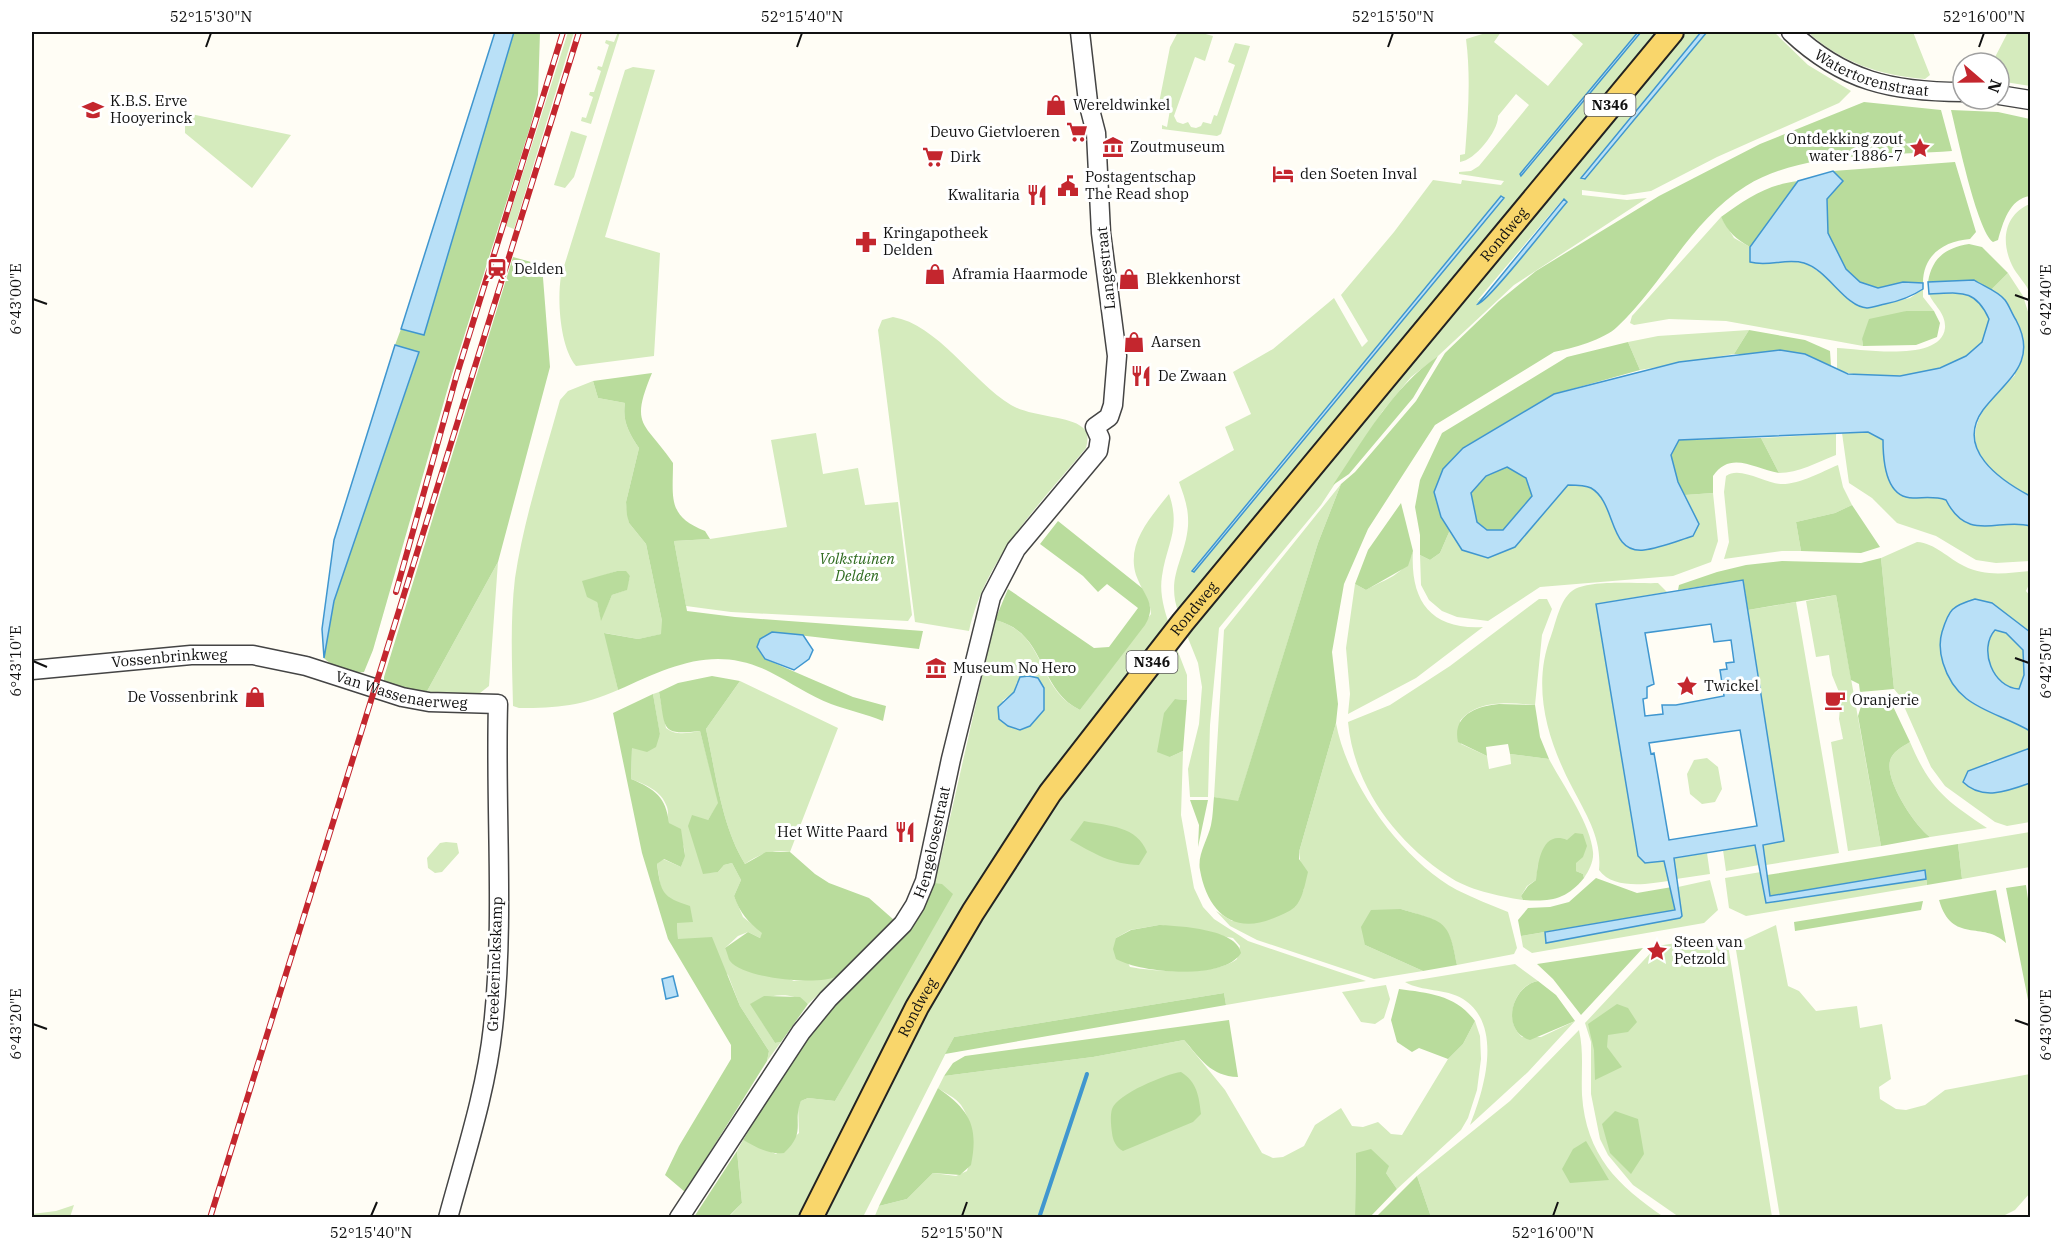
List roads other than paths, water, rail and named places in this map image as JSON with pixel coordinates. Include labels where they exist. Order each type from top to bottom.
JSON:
[{"type":"main road","name":"N346","points":[[1653,53],[1667,32]]},
{"type":"main road","name":"N346","points":[[1653,53],[1672,32]]},
{"type":"main road","name":"Rondweg","points":[[811,1218],[917,1008],[973,912],[1050,794],[1183,622],[1653,53]]},
{"type":"street","name":"Langestraat","points":[[1080,32],[1088,102],[1096,133],[1101,233],[1117,356],[1113,405],[1109,417],[1095,427]]},
{"type":"street","name":"Watertorenstraat","points":[[1791,32],[1819,57],[1864,80],[1914,91],[1951,92]]},
{"type":"street","points":[[2011,96],[2031,100]]},
{"type":"street","name":"Hengelosestraat","points":[[679,1218],[801,1032],[828,999],[903,924],[915,905],[927,877],[953,748],[990,597],[1017,549],[1093,460],[1100,443],[1095,427]]},
{"type":"street","name":"Vossenbrinkweg","points":[[32,670],[120,660],[230,653],[274,657],[306,666]]},
{"type":"street","name":"Van Wassenaerweg","points":[[306,666],[402,697],[429,702],[498,704]]},
{"type":"street","name":"Greekerinckskamp","points":[[448,1218],[479,1100],[494,1026],[498,968],[498,704]]},
{"type":"water","points":[[495,32],[514,32],[424,335],[401,329]]},
{"type":"water","points":[[1638,32],[1641,32],[1521,176],[1520,174]]},
{"type":"water","points":[[1701,32],[1707,32],[1585,179],[1581,178]]},
{"type":"water","points":[[1833,171],[1843,181],[1827,199],[1828,233],[1846,269],[1860,282],[1878,288],[1903,282],[1923,283],[1923,289],[1900,300],[1867,308],[1851,302],[1821,273],[1804,263],[1750,262],[1750,247],[1798,181]]},
{"type":"water","points":[[1501,196],[1504,198],[1194,572],[1192,571]]},
{"type":"water","points":[[1564,199],[1567,202],[1495,289],[1478,304]]},
{"type":"water","points":[[1974,280],[2002,297],[2016,320],[2024,348],[2022,359],[2010,380],[1983,410],[1976,424],[1974,438],[1985,462],[2006,481],[2030,496],[2030,526],[2019,524],[1974,525],[1964,521],[1955,513],[1946,500],[1913,498],[1896,492],[1885,467],[1883,440],[1868,432],[1679,440],[1671,455],[1678,482],[1699,524],[1693,536],[1650,549],[1632,549],[1624,544],[1599,495],[1591,488],[1583,486],[1568,485],[1515,547],[1488,558],[1462,550],[1441,517],[1434,492],[1443,469],[1463,448],[1554,394],[1679,362],[1780,350],[1805,354],[1848,374],[1900,376],[1940,368],[1966,356],[1982,342],[1989,319],[1984,309],[1972,297],[1965,294],[1929,294],[1928,282]],"holes":[[[1507,467],[1526,478],[1532,496],[1503,530],[1487,530],[1477,522],[1471,493],[1486,476]]]},
{"type":"water","points":[[395,345],[419,352],[334,601],[324,658],[322,629],[334,540]]},
{"type":"water","points":[[1743,580],[1784,841],[1763,845],[1770,896],[1925,870],[1926,879],[1766,903],[1755,845],[1674,858],[1682,916],[1680,918],[1546,943],[1545,932],[1675,910],[1664,861],[1645,863],[1638,856],[1596,604]],"holes":[[[1711,624],[1714,642],[1731,640],[1734,662],[1726,663],[1727,669],[1720,670],[1724,696],[1676,705],[1662,705],[1663,714],[1645,716],[1643,699],[1647,698],[1647,687],[1654,684],[1645,633]],[[1740,730],[1757,826],[1669,840],[1654,753],[1651,754],[1649,743]]]},
{"type":"water","points":[[1975,599],[1992,603],[2030,632],[2030,731],[1967,699],[1949,678],[1941,655],[1941,636],[1949,613],[1956,606]],"holes":[[[1995,630],[2006,633],[2023,650],[2024,675],[2019,689],[2010,687],[1995,675],[1988,657],[1990,638]]]},
{"type":"water","points":[[772,632],[803,635],[813,650],[809,659],[794,670],[765,659],[757,647],[760,639]]},
{"type":"water","points":[[1020,677],[1038,678],[1044,688],[1044,710],[1030,726],[1020,730],[1008,726],[999,719],[998,707],[1014,692]]},
{"type":"water","points":[[2030,748],[2030,783],[2004,791],[1987,793],[1970,788],[1963,782],[1968,771]]},
{"type":"water","points":[[673,976],[678,996],[666,999],[662,979]]},
{"type":"waterway","points":[[1039,1218],[1087,1074]]},
{"type":"railway","points":[[396,592],[457,374],[563,32]]},
{"type":"railway","points":[[210,1218],[579,32]]},
{"type":"place","name":"Wereldwinkel","points":[[1056,105]]},
{"type":"place","name":"K.B.S. Erve Hooyerinck","points":[[93,110]]},
{"type":"place","name":"Deuvo Gietvloeren","points":[[1077,132]]},
{"type":"place","name":"Zoutmuseum","points":[[1113,147]]},
{"type":"place","name":"Ontdekking zout water 1886-7","points":[[1920,148]]},
{"type":"place","name":"Dirk","points":[[933,157]]},
{"type":"place","name":"den Soeten Inval","points":[[1283,174]]},
{"type":"place","name":"Postagentschap The Read shop","points":[[1068,186]]},
{"type":"place","name":"Kwalitaria","points":[[1037,195]]},
{"type":"place","name":"Kringapotheek Delden","points":[[866,242]]},
{"type":"place","name":"Delden","points":[[497,269]]},
{"type":"place","name":"Aframia Haarmode","points":[[935,274]]},
{"type":"place","name":"Blekkenhorst","points":[[1129,279]]},
{"type":"place","name":"Aarsen","points":[[1134,342]]},
{"type":"place","name":"De Zwaan","points":[[1141,376]]},
{"type":"place","name":"Museum No Hero","points":[[936,668]]},
{"type":"place","name":"Twickel","points":[[1687,686]]},
{"type":"place","name":"De Vossenbrink","points":[[255,697]]},
{"type":"place","name":"Oranjerie","points":[[1835,700]]},
{"type":"place","name":"Het Witte Paard","points":[[905,832]]},
{"type":"place","name":"Steen van Petzold","points":[[1657,951]]},
{"type":"park label","name":"Volkstuinen Delden","points":[[857,568]]}]
